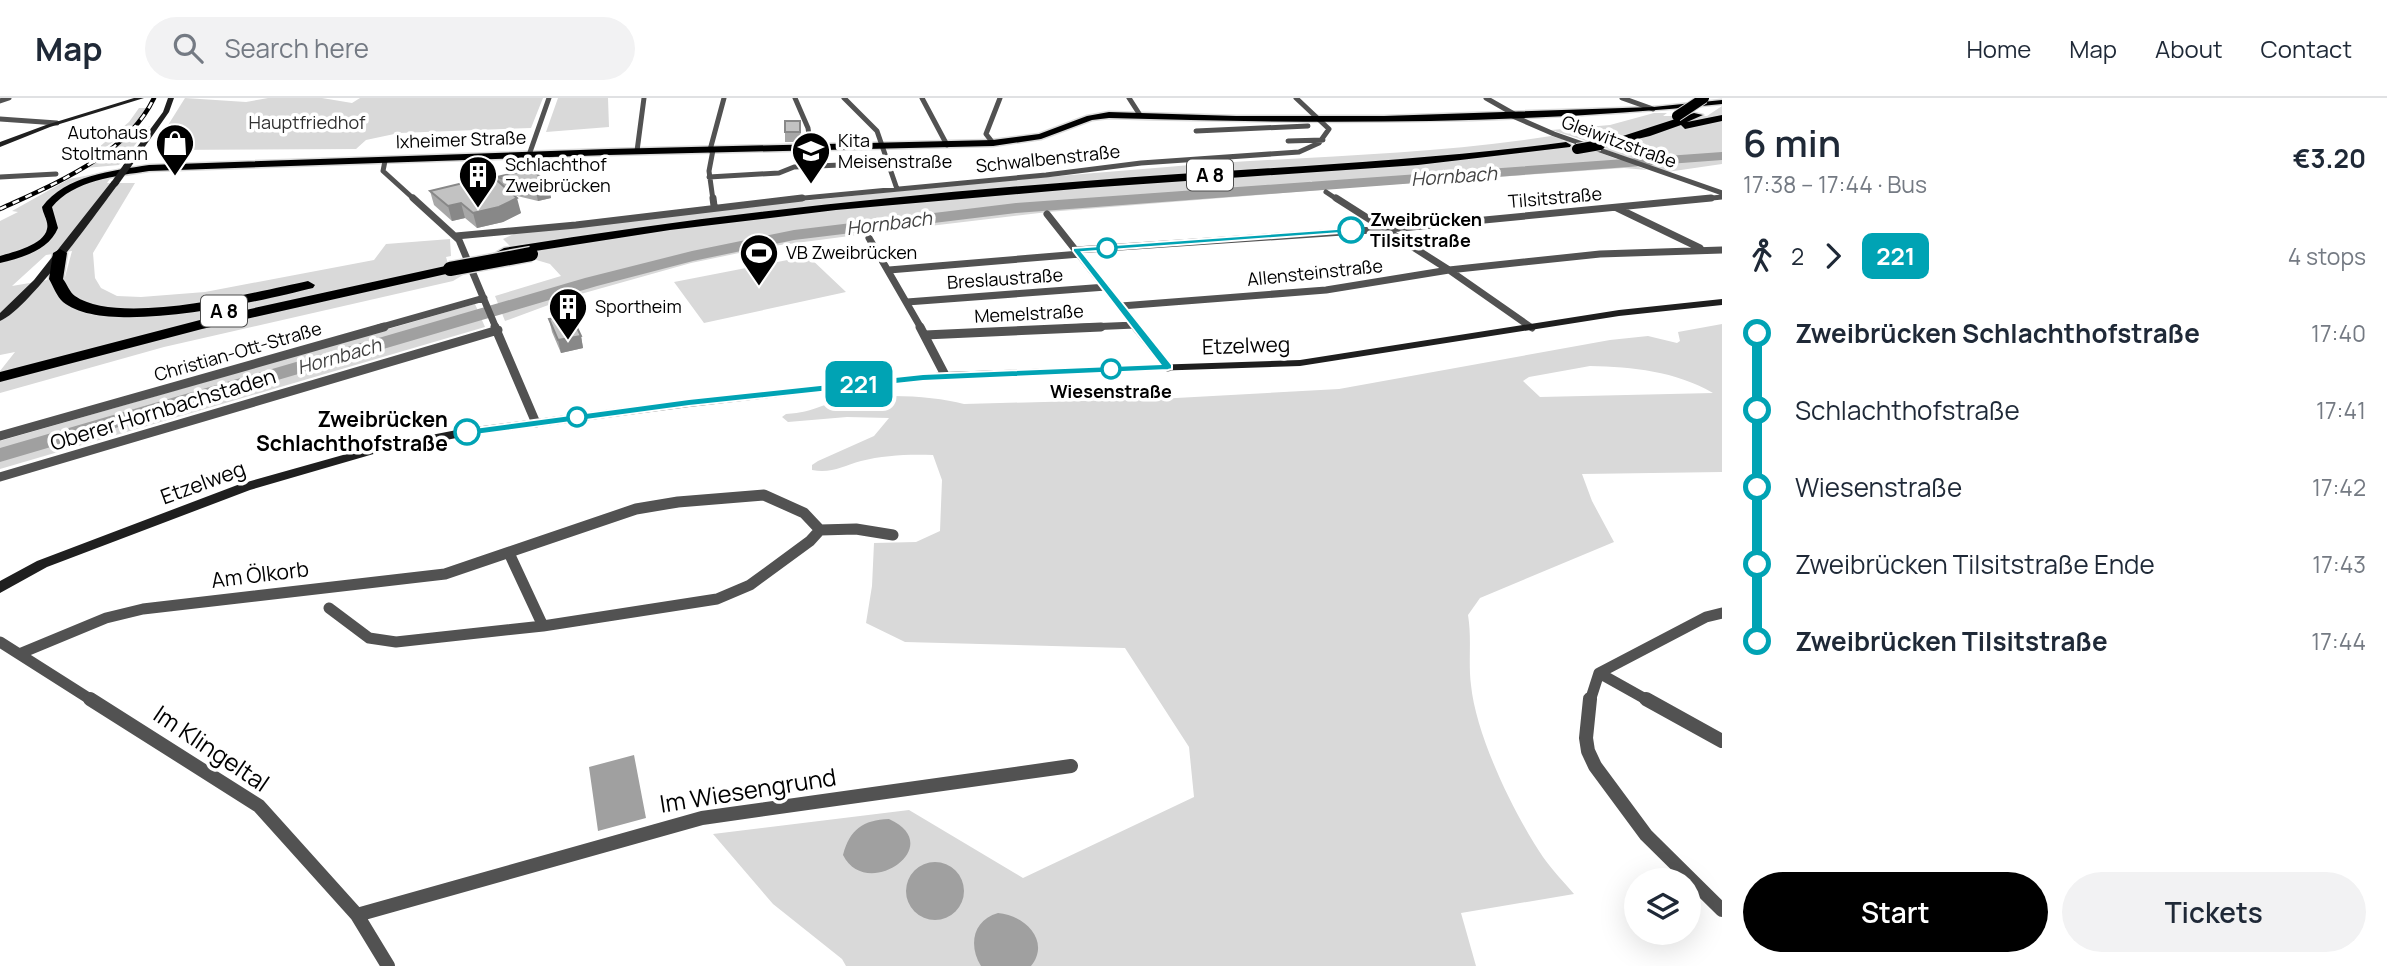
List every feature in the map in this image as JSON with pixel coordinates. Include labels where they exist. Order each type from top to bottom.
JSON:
[{"type":"highway","name":"A 8","points":[[1594,143],[1677,116],[1704,98]]},
{"type":"highway","name":"A 8","points":[[448,264],[686,223],[855,206],[1572,147],[1663,130],[1698,116],[1721,100]]},
{"type":"highway","points":[[1663,130],[1722,118]]},
{"type":"highway","name":"A 8","points":[[1,371],[214,313],[478,257],[530,251]]},
{"type":"highway","points":[[60,253],[55,279],[67,298],[77,305],[96,310],[137,313],[188,308],[448,264]]},
{"type":"main road","name":"Ixheimer Straße","points":[[0,258],[42,241],[52,230],[52,220],[47,211],[53,198],[75,186],[108,175],[175,166],[637,151],[947,145],[993,143],[1049,134],[1096,116],[1321,119],[1653,109],[1721,100]]},
{"type":"street","points":[[0,101],[9,98]]},
{"type":"street","points":[[0,145],[57,123],[130,99],[141,98]]},
{"type":"street","points":[[1,324],[115,183],[166,112],[171,98]]},
{"type":"street","points":[[529,155],[549,98]]},
{"type":"street","points":[[637,151],[644,98]]},
{"type":"street","points":[[715,206],[709,177],[724,98]]},
{"type":"street","points":[[795,98],[808,128],[811,148]]},
{"type":"street","points":[[844,98],[877,131],[897,189]]},
{"type":"street","points":[[922,98],[947,145]]},
{"type":"street","points":[[993,143],[986,134],[1000,98]]},
{"type":"street","points":[[1129,98],[1140,115]]},
{"type":"street","points":[[1288,141],[1323,139],[1329,129],[1296,98]]},
{"type":"street","name":"Gleiwitzstraße","points":[[1486,98],[1511,114],[1722,195]]},
{"type":"street","points":[[1622,98],[1653,109]]},
{"type":"street","points":[[0,119],[57,123]]},
{"type":"street","points":[[1224,119],[1231,128]]},
{"type":"street","points":[[1196,131],[1308,126]]},
{"type":"street","name":"Schwalbenstraße","points":[[456,236],[576,225],[715,206],[1141,163],[1294,153],[1311,149],[1323,139]]},
{"type":"street","points":[[385,161],[383,171],[456,236],[536,422]]},
{"type":"street","points":[[709,177],[779,173],[794,167],[887,163]]},
{"type":"street","points":[[0,177],[56,174]]},
{"type":"street","points":[[1326,191],[1449,270],[1532,328]]},
{"type":"street","name":"Tilsitstraße","points":[[889,270],[1078,252],[1384,229],[1617,208],[1722,195]]},
{"type":"street","name":"Tilsitstraße","points":[[1617,208],[1705,250]]},
{"type":"street","points":[[1047,214],[1168,367]]},
{"type":"street","points":[[869,238],[925,335],[944,376]]},
{"type":"street","name":"Allensteinstraße","points":[[1121,306],[1326,290],[1449,270],[1600,254],[1722,250]]},
{"type":"street","name":"Breslaustraße","points":[[907,302],[1105,287]]},
{"type":"street","name":"Christian-Ott-Straße","points":[[0,436],[485,299]]},
{"type":"street","name":"Etzelweg","points":[[0,588],[42,564],[281,476],[387,447],[536,422],[750,395],[944,376],[1321,361],[1619,313],[1722,302]]},
{"type":"street","name":"Memelstraße","points":[[925,335],[1135,325]]},
{"type":"street","name":"Oberer Hornbachstaden","points":[[0,477],[496,327]]},
{"type":"street","name":"Am Ölkorb","points":[[19,654],[94,623],[133,611],[431,577],[636,509],[753,495],[775,498],[813,520],[820,530]]},
{"type":"street","points":[[329,608],[369,638],[381,642],[543,626],[729,596],[750,585],[810,541],[820,530],[856,529],[893,535]]},
{"type":"street","points":[[509,553],[543,626]]},
{"type":"street","points":[[1722,613],[1706,617],[1599,673],[1594,683],[1587,735],[1587,746],[1597,769],[1642,831],[1722,910]]},
{"type":"street","name":"Im Klingeltal","points":[[0,642],[258,806],[357,915],[388,966]]},
{"type":"street","points":[[1599,673],[1722,741]]},
{"type":"street","name":"Im Wiesengrund","points":[[357,915],[702,818],[1072,766]]},
{"type":"green space","name":"Hauptfriedhof","points":[[185,98],[246,102],[268,98],[322,98],[352,103],[360,98],[543,98],[531,128],[399,133],[366,140],[356,149],[158,150],[160,138]]},
{"type":"green space","points":[[558,98],[608,98],[609,127],[546,132]]},
{"type":"green space","points":[[1722,106],[1722,164],[1667,172],[1604,149],[1609,148],[1551,130],[1610,125],[1654,113],[1667,113],[1663,116],[1707,116]]},
{"type":"green space","points":[[139,108],[148,108],[122,135],[90,158],[86,158],[129,122]]},
{"type":"green space","points":[[150,126],[119,165],[85,168],[124,140]]},
{"type":"green space","points":[[1551,136],[1565,140],[1558,142],[1572,147],[1595,151],[1647,170],[1624,168],[1325,189],[1309,180],[1321,190],[1048,212],[871,233],[858,220],[854,221],[865,234],[773,246],[691,263],[570,297],[505,321],[495,296],[561,276],[550,264],[533,259],[526,243],[510,246],[503,239],[516,233],[1003,181],[1215,163],[1407,152]]},
{"type":"green space","points":[[116,170],[107,183],[135,183],[93,253],[95,278],[101,288],[117,296],[205,292],[374,260],[386,244],[450,239],[451,256],[446,257],[451,274],[463,272],[463,275],[453,281],[164,347],[0,393],[0,371],[15,352],[0,355],[0,221],[18,212],[12,211],[69,179]],"holes":[[[72,251],[65,277],[12,286],[46,255]]]},
{"type":"green space","name":"VB Zweibrücken","points":[[808,256],[846,292],[704,323],[674,282]]},
{"type":"green space","points":[[475,304],[485,327],[0,469],[0,441]]},
{"type":"green space","points":[[1722,324],[1722,472],[1582,474],[1592,501],[1614,542],[1480,598],[1468,615],[1471,685],[1474,705],[1488,750],[1532,839],[1574,894],[1461,913],[1476,966],[846,966],[842,959],[773,904],[713,834],[909,810],[1023,878],[1194,797],[1189,747],[1125,648],[905,642],[866,623],[872,586],[874,543],[916,542],[940,531],[942,480],[933,455],[888,456],[831,470],[812,470],[812,465],[818,461],[874,436],[889,418],[847,417],[788,422],[782,417],[786,414],[805,412],[837,401],[893,396],[931,398],[964,404],[1158,399],[1339,389],[1610,340],[1648,336],[1677,343],[1680,341],[1678,332]],"holes":[[[1590,366],[1638,369],[1669,375],[1713,393],[1540,397],[1523,381],[1529,377]]]},
{"type":"shaded area","points":[[634,755],[646,818],[598,831],[589,767]]},
{"type":"shaded area","points":[[889,819],[905,830],[910,843],[907,855],[897,865],[883,871],[868,873],[854,868],[843,855],[854,832],[872,821]]},
{"type":"shaded area","points":[[929,862],[941,862],[956,870],[964,885],[964,897],[956,912],[941,920],[929,920],[914,912],[906,897],[906,885],[914,870]]},
{"type":"shaded area","points":[[998,913],[1017,919],[1032,931],[1038,947],[1031,966],[981,966],[975,950],[975,934],[983,921]]},
{"type":"building","points":[[785,121],[800,121],[800,132],[785,132]]},
{"type":"building","points":[[527,170],[537,174],[548,184],[535,187],[497,177]]},
{"type":"building","points":[[492,176],[517,198],[499,207],[473,213],[461,203],[448,206],[430,191]]},
{"type":"building","points":[[571,315],[581,336],[558,340],[549,319]]},
{"type":"waterway","name":"Hornbach","points":[[0,455],[591,282],[692,256],[794,235],[1016,208],[1722,156]]},
{"type":"railway","points":[[0,209],[65,178],[108,152],[142,118],[154,98]]},
{"type":"bus line","name":"221","points":[[467,432],[689,402],[923,377],[1168,367],[1076,250],[1351,230]]},
{"type":"place","name":"Autohaus Stoltmann","points":[[175,177]]},
{"type":"place","name":"Kita Meisenstraße","points":[[811,185]]},
{"type":"place","name":"Schlachthof Zweibrücken","points":[[478,209]]},
{"type":"place","name":"Zweibrücken Tilsitstraße","points":[[1351,230]]},
{"type":"place","name":"VB Zweibrücken","points":[[759,287]]},
{"type":"place","name":"Sportheim","points":[[568,341]]},
{"type":"place","name":"Wiesenstraße","points":[[1111,369]]},
{"type":"place","name":"Zweibrücken Schlachthofstraße","points":[[467,432]]}]
